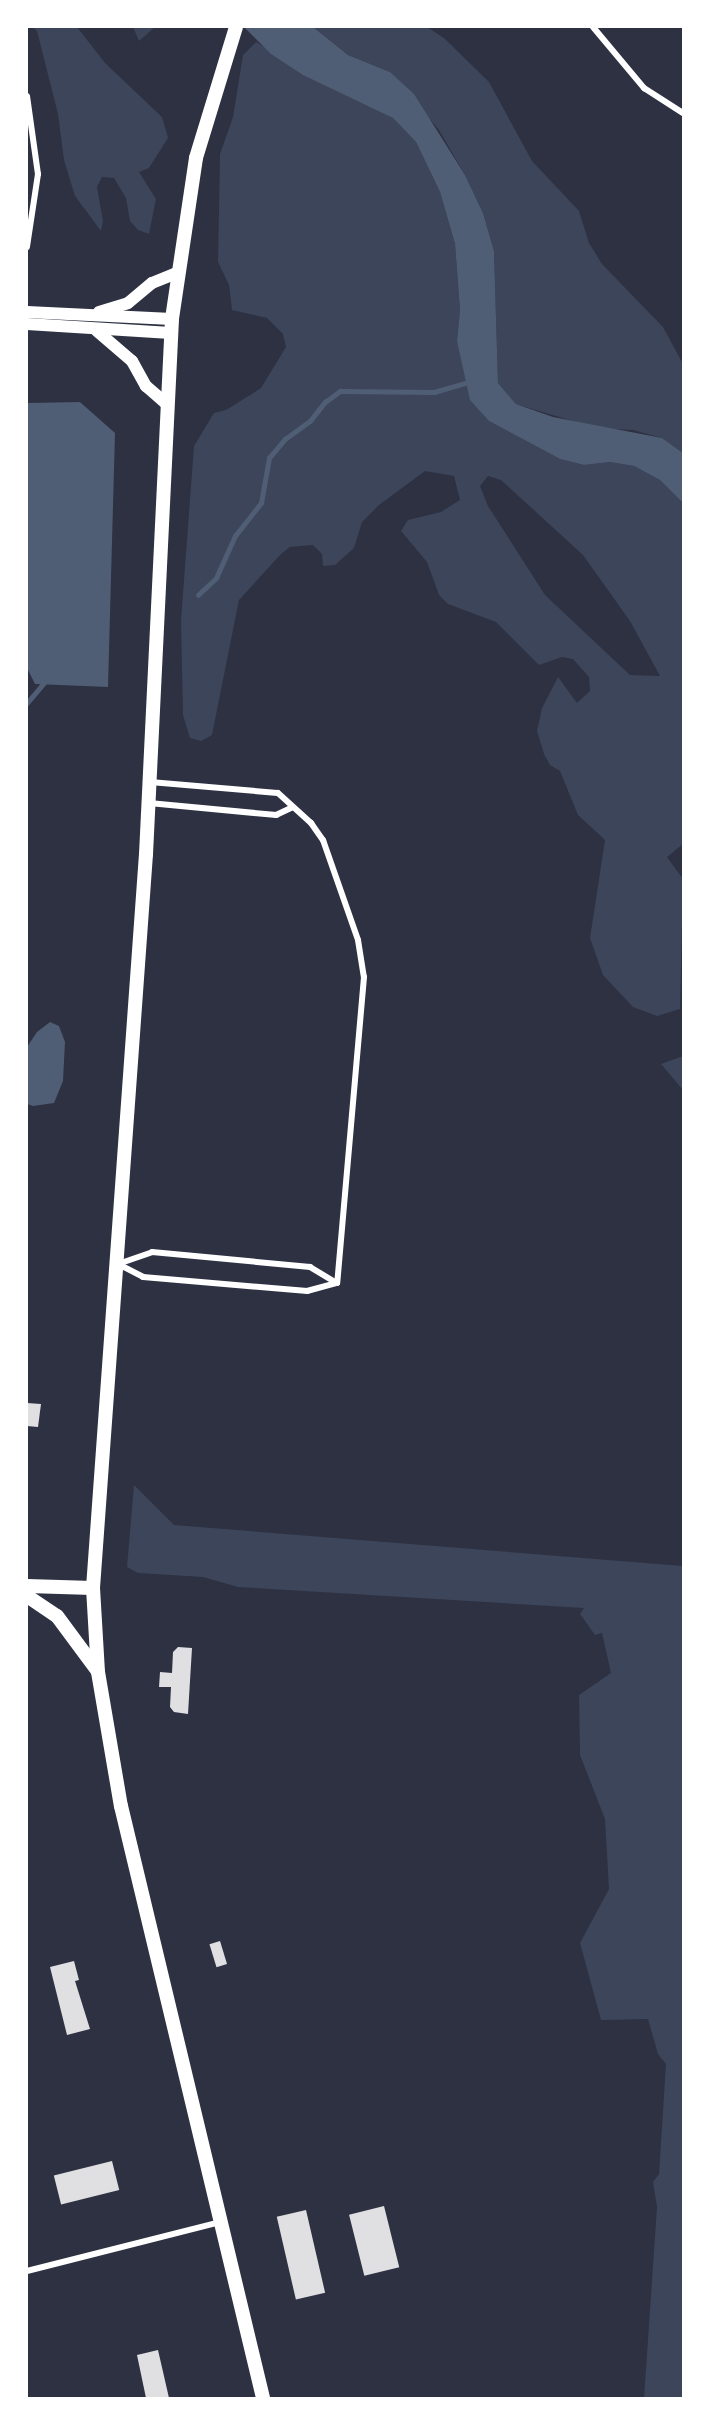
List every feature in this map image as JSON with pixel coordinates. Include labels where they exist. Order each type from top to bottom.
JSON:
[{"type":"main road","points":[[233,33],[202,134],[177,273],[172,326],[149,803],[118,1264],[93,1588],[98,1672],[135,1871],[263,2398]]},
{"type":"main road","points":[[90,315],[128,303],[152,283],[177,273]]},
{"type":"main road","points":[[27,312],[90,315],[172,326]]},
{"type":"main road","points":[[27,324],[96,330],[172,326]]},
{"type":"main road","points":[[96,330],[132,360],[146,386],[167,404]]},
{"type":"main road","points":[[27,1586],[93,1588]]},
{"type":"main road","points":[[27,1596],[57,1616],[98,1672]]},
{"type":"street","points":[[593,27],[644,88],[683,113]]},
{"type":"street","points":[[27,96],[38,174],[27,247]]},
{"type":"street","points":[[150,782],[278,793],[291,808],[311,823],[323,840],[363,966],[337,1283]]},
{"type":"street","points":[[149,803],[276,815],[291,808]]},
{"type":"street","points":[[118,1264],[152,1252],[310,1267],[337,1283]]},
{"type":"street","points":[[118,1264],[143,1277],[307,1291],[337,1283]]},
{"type":"street","points":[[27,2271],[221,2222]]},
{"type":"shaded area","points":[[32,27],[77,27],[105,63],[162,117],[168,138],[149,168],[139,172],[156,199],[149,234],[138,230],[130,221],[126,198],[114,178],[102,177],[97,187],[103,221],[101,231],[75,196],[64,160],[58,114],[37,31]]},
{"type":"shaded area","points":[[133,27],[155,27],[139,41]]},
{"type":"shaded area","points":[[244,27],[313,27],[348,55],[390,72],[414,94],[465,175],[483,213],[494,251],[498,383],[516,404],[553,417],[662,438],[683,453],[683,503],[660,480],[634,466],[610,462],[584,465],[560,459],[489,421],[470,400],[457,341],[460,310],[455,244],[440,192],[416,142],[393,118],[303,75],[271,54]]},
{"type":"shaded area","points":[[313,27],[427,27],[444,38],[489,82],[532,161],[579,211],[589,243],[602,264],[663,327],[683,364],[683,453],[662,438],[633,430],[596,428],[516,404],[498,383],[494,251],[483,213],[465,175],[439,130],[390,72],[348,55]]},
{"type":"shaded area","points":[[256,42],[393,118],[416,142],[440,192],[455,244],[460,310],[457,341],[489,421],[560,459],[584,465],[610,462],[634,466],[660,480],[683,503],[683,844],[667,857],[683,879],[680,1009],[657,1016],[633,1007],[603,975],[590,938],[605,840],[578,815],[560,771],[550,765],[544,754],[537,731],[542,708],[558,677],[577,703],[590,691],[589,677],[573,659],[562,657],[539,665],[496,622],[448,604],[439,595],[427,562],[401,531],[408,520],[441,512],[460,500],[454,476],[425,471],[379,505],[362,522],[354,548],[335,565],[323,566],[322,554],[313,545],[290,547],[281,554],[239,600],[212,735],[201,741],[190,738],[183,715],[181,620],[194,446],[214,413],[226,410],[261,388],[286,347],[283,334],[267,318],[232,310],[229,285],[218,262],[220,154],[233,117],[243,55]],"holes":[[[488,476],[501,480],[583,555],[630,621],[660,676],[630,675],[545,595],[488,506],[480,486]]]},
{"type":"shaded area","points":[[80,402],[115,433],[108,687],[35,684],[27,668],[27,403]]},
{"type":"shaded area","points":[[50,1022],[59,1026],[65,1042],[63,1081],[54,1103],[33,1106],[27,1104],[27,1047],[37,1032]]},
{"type":"shaded area","points":[[683,1056],[683,1090],[661,1064]]},
{"type":"shaded area","points":[[134,1485],[174,1525],[683,1566],[683,2398],[644,2398],[657,2207],[653,2182],[659,2174],[666,2064],[658,2054],[648,2019],[601,2020],[580,1943],[609,1889],[605,1819],[580,1755],[579,1695],[611,1673],[602,1633],[595,1635],[580,1614],[584,1608],[238,1587],[203,1577],[138,1573],[127,1567]]},
{"type":"building","points":[[27,1403],[41,1404],[38,1427],[27,1426]]},
{"type":"building","points":[[178,1647],[192,1648],[188,1714],[174,1712],[170,1707],[171,1687],[159,1687],[160,1672],[172,1673],[173,1652]]},
{"type":"building","points":[[220,1941],[227,1964],[216,1967],[209,1944]]},
{"type":"building","points":[[74,1961],[79,1980],[75,1981],[90,2029],[67,2035],[50,1967]]},
{"type":"building","points":[[112,2161],[119,2190],[61,2205],[54,2176]]},
{"type":"building","points":[[384,2206],[399,2267],[364,2276],[349,2215]]},
{"type":"building","points":[[306,2210],[325,2293],[296,2300],[277,2217]]},
{"type":"building","points":[[158,2350],[169,2398],[146,2398],[137,2355]]},
{"type":"waterway","points":[[198,595],[216,578],[235,536],[261,503],[269,458],[285,439],[310,421],[325,402],[340,391],[434,392],[468,382]]},
{"type":"waterway","points":[[27,703],[46,680]]}]
